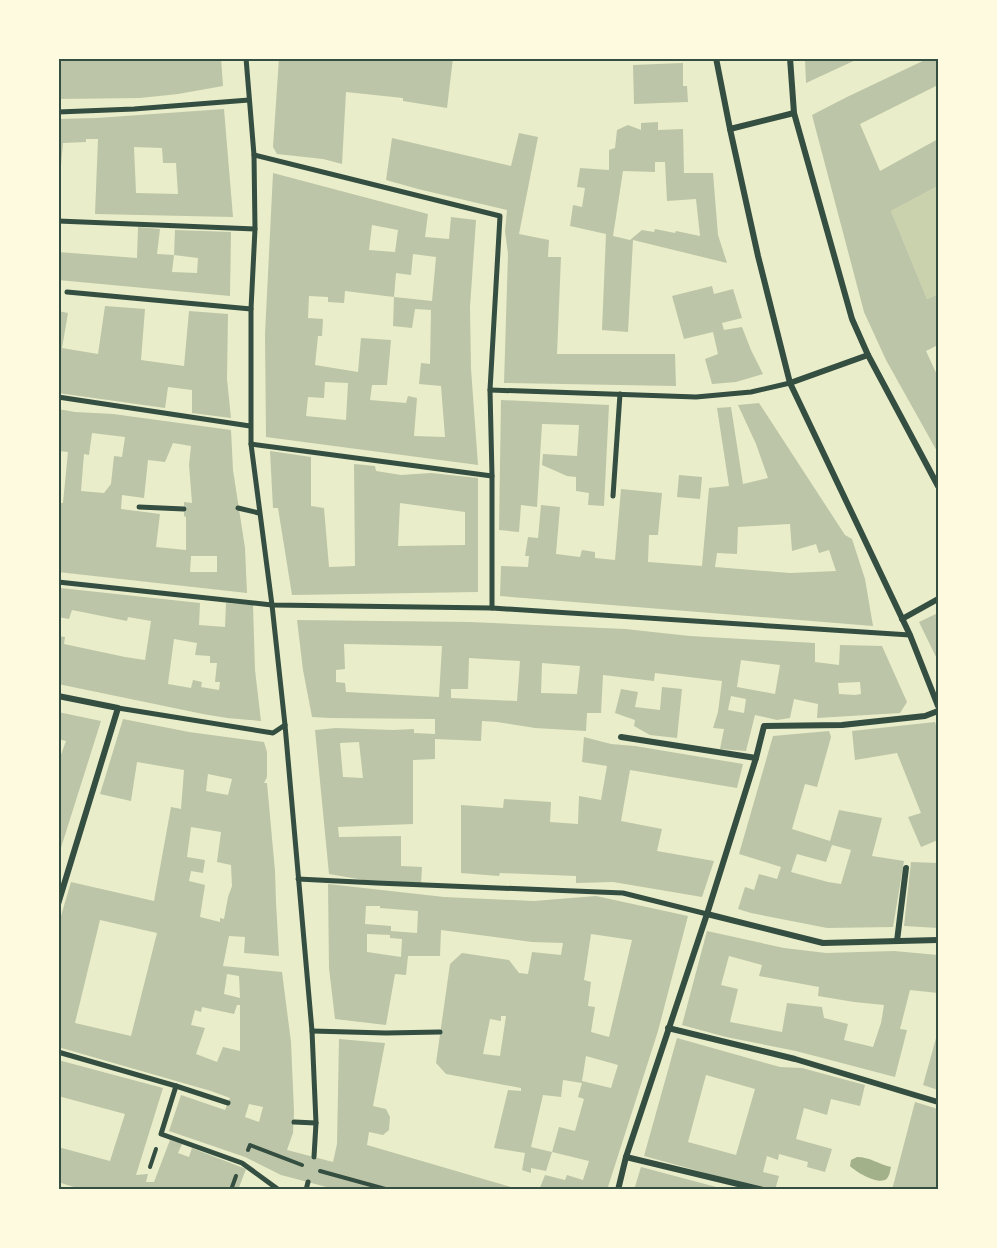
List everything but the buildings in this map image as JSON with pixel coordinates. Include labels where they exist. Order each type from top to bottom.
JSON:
[{"type":"street","points":[[246,58],[254,155],[255,229],[251,309],[251,444],[285,724],[312,1031],[316,1123],[314,1157]]},
{"type":"street","points":[[618,1190],[626,1157],[707,914],[764,726],[842,725],[925,716],[939,709],[910,635],[790,383],[758,256],[716,58]]},
{"type":"street","points":[[790,58],[794,113],[852,319],[868,355],[939,486]]},
{"type":"street","points":[[58,112],[249,100]]},
{"type":"street","points":[[730,129],[794,113]]},
{"type":"street","points":[[254,155],[500,216],[490,390],[492,608]]},
{"type":"street","points":[[58,221],[255,229]]},
{"type":"street","points":[[67,292],[251,309]]},
{"type":"street","points":[[490,390],[696,397],[751,392],[790,383],[868,355]]},
{"type":"street","points":[[613,496],[620,394]]},
{"type":"street","points":[[58,397],[250,426]]},
{"type":"street","points":[[251,444],[492,476]]},
{"type":"street","points":[[139,507],[184,509]]},
{"type":"street","points":[[238,508],[259,513]]},
{"type":"street","points":[[58,582],[272,605],[492,608],[910,635]]},
{"type":"street","points":[[902,619],[939,599]]},
{"type":"street","points":[[58,696],[273,733],[285,724]]},
{"type":"street","points":[[58,904],[118,708]]},
{"type":"street","points":[[621,736],[756,758]]},
{"type":"street","points":[[897,941],[906,868]]},
{"type":"street","points":[[298,879],[623,893],[823,943],[939,940]]},
{"type":"street","points":[[668,1028],[795,1059],[939,1102]]},
{"type":"street","points":[[312,1031],[440,1032]]},
{"type":"street","points":[[58,1052],[228,1103]]},
{"type":"street","points":[[176,1086],[161,1134],[242,1163],[279,1190]]},
{"type":"street","points":[[294,1122],[316,1123]]},
{"type":"street","points":[[626,1157],[763,1190]]},
{"type":"street","points":[[306,1190],[308,1182]]},
{"type":"path","points":[[245,1157],[250,1145],[311,1168],[389,1190]]},
{"type":"shaded area","points":[[938,186],[938,294],[927,299],[891,211]]},
{"type":"shaded area","points":[[857,1157],[891,1167],[888,1177],[880,1181],[858,1172],[850,1166],[851,1160]]}]
